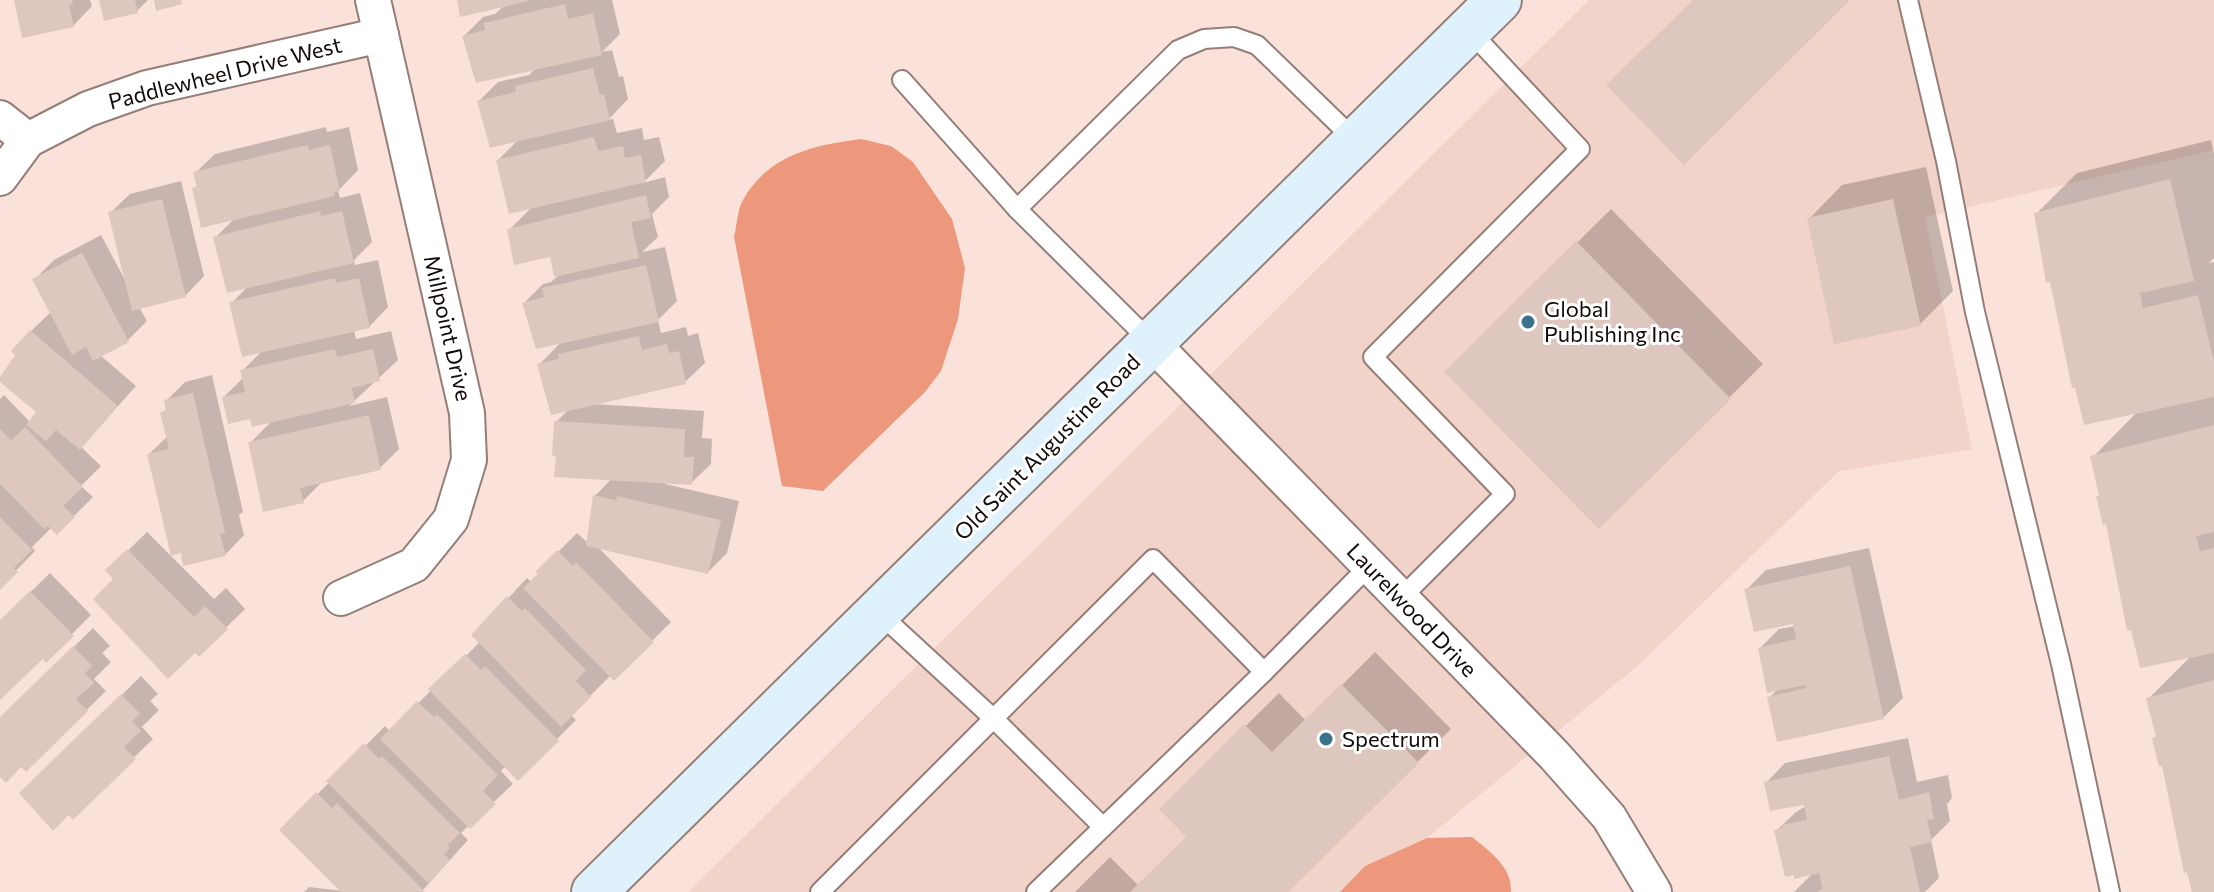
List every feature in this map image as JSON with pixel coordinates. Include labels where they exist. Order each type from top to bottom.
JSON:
[{"type":"main road","name":"Old Saint Augustine Road","points":[[594,892],[1499,0]]},
{"type":"street","name":"Millpoint Drive","points":[[341,598],[414,565],[451,519],[469,460],[467,413],[373,0]]},
{"type":"street","name":"Paddlewheel Drive West","points":[[0,178],[28,140],[88,109],[147,88],[381,35]]},
{"type":"street","points":[[0,118],[28,140]]},
{"type":"street","name":"Laurelwood Drive","points":[[1152,343],[1554,755],[1609,817],[1654,892]]},
{"type":"lane","points":[[1908,0],[1946,161],[1975,312],[2061,664],[2110,892]]},
{"type":"lane","points":[[1401,598],[1505,494],[1373,357],[1580,149],[1469,30]]},
{"type":"lane","points":[[1017,209],[1178,50],[1204,39],[1234,37],[1257,45],[1356,141]]},
{"type":"lane","points":[[902,80],[1017,209],[1152,343]]},
{"type":"lane","points":[[827,890],[1153,559],[1264,672]]},
{"type":"lane","points":[[1036,892],[1369,566]]},
{"type":"lane","points":[[879,613],[994,719],[1103,827]]},
{"type":"shaded area","points":[[1589,0],[2214,0],[2214,150],[1925,217],[1972,449],[1839,471],[1640,664],[1427,838],[1365,866],[1340,892],[688,892]]},
{"type":"shaded area","points":[[861,139],[891,146],[913,162],[952,219],[965,268],[958,319],[941,371],[925,392],[823,491],[782,486],[734,237],[738,213],[753,185],[779,163],[810,149]]},
{"type":"shaded area","points":[[1472,837],[1504,867],[1511,892],[1340,892],[1365,866],[1427,838]]},
{"type":"building","points":[[14,0],[72,0],[73,4],[69,5],[74,27],[22,38]]},
{"type":"building","points":[[99,0],[135,0],[138,13],[104,21]]},
{"type":"building","points":[[154,0],[181,0],[182,4],[156,11]]},
{"type":"building","points":[[457,0],[529,0],[529,1],[460,17]]},
{"type":"building","points":[[1693,0],[1850,0],[1684,165],[1606,85]]},
{"type":"building","points":[[565,4],[568,19],[593,13],[602,55],[476,83],[462,36],[485,30],[484,23]]},
{"type":"building","points":[[593,68],[610,120],[490,148],[477,101],[516,92],[515,86]]},
{"type":"building","points":[[594,137],[598,151],[623,146],[625,158],[641,155],[646,182],[509,214],[496,160]]},
{"type":"building","points":[[308,145],[309,150],[330,145],[340,191],[334,192],[335,196],[201,228],[192,188],[197,187],[193,172]]},
{"type":"building","points":[[2170,179],[2194,281],[2140,293],[2143,308],[2198,295],[2214,362],[2214,397],[2084,425],[2075,388],[2072,388],[2050,282],[2046,283],[2034,213]]},
{"type":"building","points":[[646,195],[651,218],[631,222],[639,258],[554,277],[550,257],[514,265],[507,229]]},
{"type":"building","points":[[162,199],[186,297],[132,311],[108,212]]},
{"type":"building","points":[[1893,199],[1921,326],[1834,344],[1807,218]]},
{"type":"building","points":[[320,211],[321,216],[342,211],[354,263],[227,293],[213,237]]},
{"type":"building","points":[[1576,241],[1731,399],[1599,529],[1444,372]]},
{"type":"building","points":[[82,253],[129,342],[93,361],[86,347],[72,355],[32,279]]},
{"type":"building","points":[[646,265],[659,322],[536,349],[522,303],[544,297],[542,288]]},
{"type":"building","points":[[335,278],[336,283],[359,278],[370,328],[242,357],[229,302]]},
{"type":"building","points":[[30,330],[118,406],[80,450],[56,430],[46,441],[26,425],[36,412],[0,382],[0,377],[15,355],[11,351]]},
{"type":"building","points":[[639,336],[642,350],[667,344],[669,353],[679,351],[686,384],[551,415],[537,364],[559,359],[558,354]]},
{"type":"building","points":[[335,349],[337,357],[373,349],[380,381],[352,388],[355,403],[252,427],[250,419],[228,424],[222,397],[245,392],[240,370]]},
{"type":"building","points":[[193,393],[225,533],[220,534],[226,556],[183,566],[181,553],[171,556],[147,454],[169,449],[160,412],[166,411],[164,400]]},
{"type":"building","points":[[369,415],[381,470],[300,488],[304,503],[263,512],[248,442]]},
{"type":"building","points":[[554,421],[685,429],[684,457],[694,457],[692,485],[554,477]]},
{"type":"building","points":[[2214,425],[2214,532],[2196,536],[2200,551],[2214,548],[2214,653],[2140,668],[2131,630],[2127,631],[2106,524],[2103,525],[2096,496],[2099,496],[2090,456]]},
{"type":"building","points":[[25,427],[83,487],[63,506],[75,517],[57,535],[48,526],[44,529],[0,484],[0,429],[11,440]]},
{"type":"building","points":[[593,495],[616,500],[617,496],[721,520],[708,574],[586,546]]},
{"type":"building","points":[[0,517],[32,550],[14,568],[18,572],[0,590]]},
{"type":"building","points":[[127,549],[194,617],[205,606],[228,629],[199,657],[195,653],[168,679],[93,599],[113,579],[105,570]]},
{"type":"building","points":[[557,550],[573,566],[576,562],[654,642],[614,681],[523,588]]},
{"type":"building","points":[[1850,566],[1884,719],[1777,742],[1767,697],[1806,688],[1806,685],[1767,693],[1758,648],[1796,639],[1793,624],[1754,632],[1744,589]]},
{"type":"building","points":[[30,591],[74,636],[46,663],[43,659],[0,700],[0,620]]},
{"type":"building","points":[[507,596],[522,611],[525,608],[586,670],[576,681],[591,697],[561,727],[471,635]]},
{"type":"building","points":[[73,646],[92,666],[85,673],[94,683],[76,699],[88,711],[26,772],[21,767],[6,783],[0,777],[0,717]]},
{"type":"building","points":[[465,654],[481,670],[485,666],[559,741],[518,781],[428,689]]},
{"type":"building","points":[[2214,680],[2214,892],[2192,892],[2187,872],[2184,873],[2162,766],[2159,767],[2152,738],[2156,737],[2146,698]]},
{"type":"building","points":[[1341,684],[1419,763],[1288,892],[1130,892],[1186,837],[1159,809],[1244,724],[1272,752]]},
{"type":"building","points":[[121,694],[140,714],[132,721],[141,731],[124,747],[136,759],[73,820],[69,815],[53,831],[19,793]]},
{"type":"building","points":[[417,701],[434,717],[437,714],[498,775],[483,791],[496,804],[470,829],[380,739]]},
{"type":"building","points":[[364,743],[379,759],[382,756],[460,833],[444,854],[450,860],[428,883],[326,781]]},
{"type":"building","points":[[1889,756],[1899,800],[1929,792],[1934,819],[1927,820],[1932,842],[1910,847],[1920,892],[1817,892],[1823,889],[1819,873],[1794,879],[1794,875],[1785,877],[1774,830],[1783,828],[1782,825],[1807,820],[1804,805],[1770,811],[1764,782]]},
{"type":"building","points":[[316,792],[332,808],[337,803],[425,892],[341,892],[279,830]]},
{"type":"place","name":"Global Publishing Inc","points":[[1528,322]]},
{"type":"place","name":"Spectrum","points":[[1326,739]]}]
